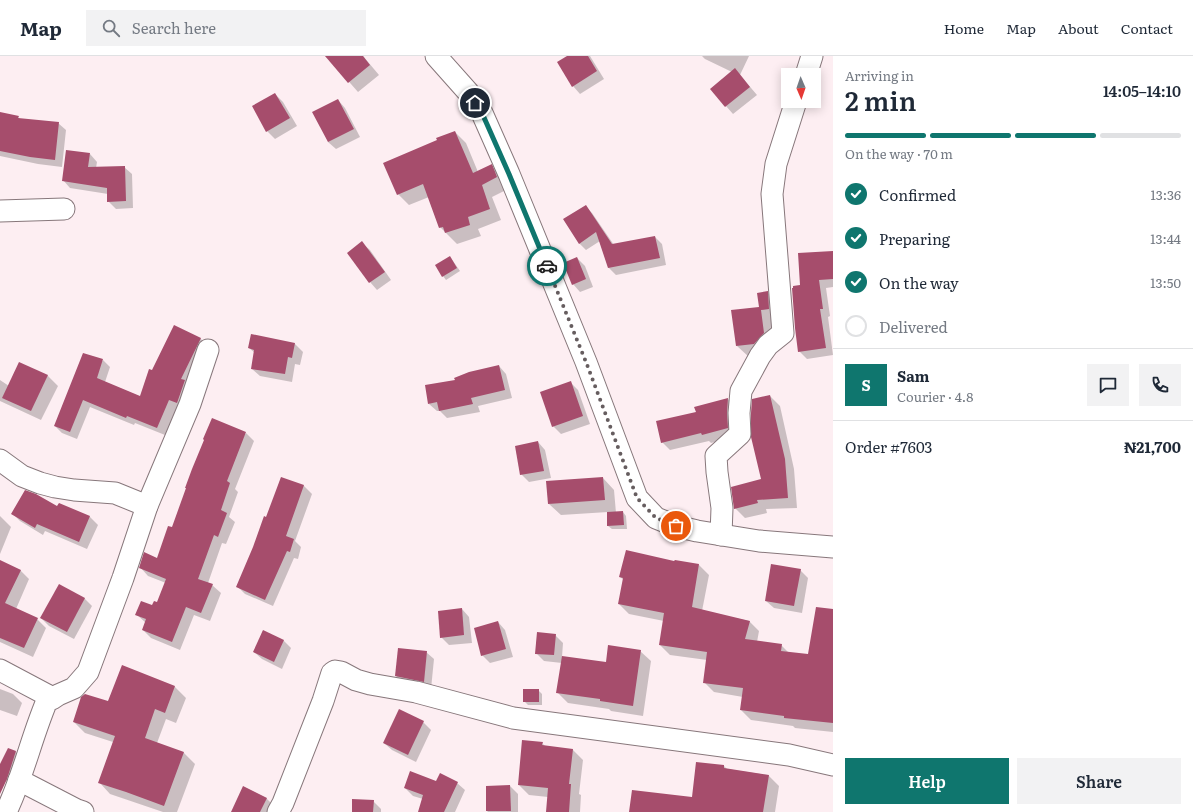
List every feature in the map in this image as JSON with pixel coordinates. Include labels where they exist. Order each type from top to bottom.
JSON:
[{"type":"street","points":[[436,56],[468,92],[478,108],[500,154],[583,355],[637,498],[656,518],[676,526],[759,541],[833,547]]},
{"type":"street","points":[[808,68],[812,56]]},
{"type":"street","points":[[721,535],[722,508],[716,456],[740,434],[739,413],[741,391],[760,356],[768,345],[783,333],[772,194],[776,164],[794,108]]},
{"type":"street","points":[[0,211],[64,209]]},
{"type":"street","points":[[0,670],[52,699],[74,688],[88,672],[123,578],[147,506],[190,404],[208,350]]},
{"type":"street","points":[[0,460],[22,476],[40,483],[74,490],[115,493],[147,506]]},
{"type":"street","points":[[278,812],[284,803],[332,673],[335,671],[370,684],[416,692],[513,718],[789,755],[833,765]]},
{"type":"street","points":[[6,812],[13,797],[42,712],[49,696]]},
{"type":"street","points":[[19,780],[83,812]]},
{"type":"building","points":[[325,56],[363,56],[370,65],[348,83]]},
{"type":"building","points":[[567,56],[588,56],[597,71],[572,87],[557,62]]},
{"type":"building","points":[[735,68],[750,87],[725,107],[710,89]]},
{"type":"building","points":[[275,93],[290,118],[266,132],[252,106]]},
{"type":"building","points":[[338,99],[354,129],[328,142],[312,112]]},
{"type":"building","points":[[0,112],[19,116],[18,118],[59,122],[55,160],[0,151]]},
{"type":"building","points":[[455,131],[473,173],[492,164],[497,177],[482,185],[490,209],[468,217],[470,225],[445,233],[443,227],[439,228],[423,184],[397,195],[383,163],[437,140],[436,138]]},
{"type":"building","points":[[66,150],[90,153],[88,167],[125,166],[126,201],[107,202],[107,188],[62,181]]},
{"type":"building","points":[[586,205],[612,244],[655,236],[660,258],[608,268],[596,232],[579,244],[563,219]]},
{"type":"building","points":[[362,241],[385,272],[369,283],[347,253]]},
{"type":"building","points":[[833,251],[833,279],[819,280],[823,309],[820,309],[826,348],[798,352],[792,288],[793,286],[800,285],[798,253]]},
{"type":"building","points":[[450,256],[457,268],[442,277],[435,265]]},
{"type":"building","points":[[577,257],[586,279],[572,285],[563,263]]},
{"type":"building","points":[[768,291],[769,309],[761,310],[764,333],[754,344],[736,346],[731,310],[759,307],[757,293]]},
{"type":"building","points":[[174,325],[201,338],[181,379],[185,380],[177,403],[169,400],[157,428],[127,416],[126,418],[83,400],[70,432],[54,426],[83,353],[103,359],[97,378],[140,396],[149,369],[152,370]]},
{"type":"building","points":[[251,334],[295,343],[292,358],[288,357],[285,374],[251,369],[254,350],[248,348]]},
{"type":"building","points":[[19,362],[48,375],[31,411],[2,398]]},
{"type":"building","points":[[499,365],[505,390],[471,398],[473,404],[439,411],[437,402],[428,404],[425,385],[455,380],[454,378],[469,372]]},
{"type":"building","points":[[571,381],[583,416],[552,427],[540,392]]},
{"type":"building","points":[[770,395],[785,459],[788,498],[757,500],[758,503],[734,509],[731,487],[761,479],[751,437],[752,399]]},
{"type":"building","points":[[728,398],[728,428],[661,443],[656,421],[696,412],[694,407]]},
{"type":"building","points":[[212,418],[246,432],[227,481],[230,483],[221,510],[227,513],[218,537],[214,535],[198,579],[213,584],[201,613],[186,607],[172,642],[142,630],[146,619],[135,615],[141,601],[152,605],[154,601],[157,602],[166,579],[139,568],[144,552],[157,558],[168,526],[172,527],[185,488]]},
{"type":"building","points":[[538,441],[544,471],[520,475],[515,446]]},
{"type":"building","points":[[281,477],[304,485],[286,536],[294,539],[290,552],[287,551],[265,600],[236,587],[264,516],[266,517]]},
{"type":"building","points":[[603,477],[605,500],[548,504],[546,481]]},
{"type":"building","points":[[25,490],[36,494],[57,506],[59,503],[90,516],[79,542],[37,524],[35,528],[11,514]]},
{"type":"building","points":[[623,511],[624,525],[607,526],[607,512]]},
{"type":"building","points":[[626,550],[674,561],[699,564],[692,607],[750,621],[745,639],[782,644],[781,651],[808,654],[816,607],[833,609],[833,723],[784,718],[784,716],[740,710],[743,688],[703,683],[707,652],[659,645],[664,613],[618,604],[623,578],[619,577]]},
{"type":"building","points":[[0,560],[21,570],[5,603],[38,618],[24,648],[0,638]]},
{"type":"building","points":[[771,564],[801,569],[794,606],[765,601]]},
{"type":"building","points":[[59,584],[85,598],[67,632],[40,618]]},
{"type":"building","points":[[462,608],[464,635],[440,638],[438,611]]},
{"type":"building","points":[[498,621],[506,649],[481,656],[474,628]]},
{"type":"building","points":[[263,630],[284,640],[274,662],[253,652]]},
{"type":"building","points":[[537,632],[556,634],[554,655],[535,654]]},
{"type":"building","points":[[608,645],[641,650],[633,706],[600,701],[600,699],[556,693],[562,656],[606,662]]},
{"type":"building","points":[[398,648],[427,651],[424,682],[395,676]]},
{"type":"building","points":[[122,665],[175,686],[165,713],[155,709],[145,738],[184,752],[164,806],[98,783],[115,736],[73,722],[81,697],[85,694],[108,701]]},
{"type":"building","points":[[523,689],[539,689],[539,702],[523,702]]},
{"type":"building","points":[[399,709],[424,721],[408,755],[383,743]]},
{"type":"building","points":[[522,740],[543,742],[542,745],[573,749],[569,784],[571,784],[569,812],[546,812],[548,788],[518,785]]},
{"type":"building","points":[[8,748],[16,751],[7,779],[0,794],[0,764]]},
{"type":"building","points":[[696,762],[724,765],[724,768],[769,775],[763,812],[629,812],[632,790],[692,797]]},
{"type":"building","points":[[410,771],[436,781],[440,773],[458,782],[444,812],[418,812],[423,795],[404,788]]},
{"type":"building","points":[[510,785],[511,811],[486,811],[486,786]]},
{"type":"building","points":[[243,786],[267,798],[260,812],[231,812]]},
{"type":"building","points":[[352,799],[374,800],[373,812],[352,812]]},
{"type":"way so far","points":[[547,266],[586,362],[637,498],[656,518],[676,526]]},
{"type":"route","points":[[475,103],[482,113],[509,174],[547,266]]}]
